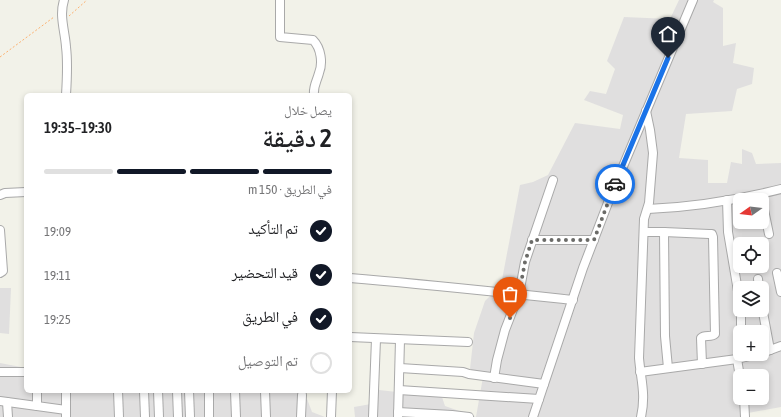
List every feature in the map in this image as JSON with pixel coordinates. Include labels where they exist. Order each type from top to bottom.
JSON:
[{"type":"street","points":[[64,0],[62,21],[67,48],[66,93]]},
{"type":"street","points":[[280,0],[280,37],[313,40],[319,51],[320,70],[315,84],[314,93]]},
{"type":"street","points":[[533,417],[610,195],[693,0]]},
{"type":"street","points":[[641,417],[644,405],[643,382],[640,372],[639,358],[644,219],[649,203],[653,153],[646,111]]},
{"type":"street","points":[[494,378],[505,330],[519,294],[525,262],[552,180]]},
{"type":"street","points":[[769,195],[781,189]]},
{"type":"street","points":[[0,195],[5,193],[24,192]]},
{"type":"street","points":[[728,200],[728,232],[736,281]]},
{"type":"street","points":[[648,209],[678,208],[733,200]]},
{"type":"street","points":[[768,229],[769,234]]},
{"type":"street","points":[[0,230],[3,271],[0,273]]},
{"type":"street","points":[[644,232],[712,234],[716,334],[701,338],[702,364]]},
{"type":"street","points":[[664,232],[665,336],[668,368]]},
{"type":"street","points":[[532,240],[594,240]]},
{"type":"street","points":[[777,273],[781,292]]},
{"type":"street","points":[[352,278],[573,300]]},
{"type":"street","points":[[352,337],[468,342]]},
{"type":"street","points":[[373,417],[376,339]]},
{"type":"street","points":[[400,340],[398,415],[452,415],[469,417]]},
{"type":"street","points":[[769,351],[781,346]]},
{"type":"street","points":[[640,372],[733,358]]},
{"type":"street","points":[[400,368],[463,372],[494,378],[544,384]]},
{"type":"street","points":[[0,372],[24,372]]},
{"type":"street","points":[[399,390],[539,399]]},
{"type":"street","points":[[37,393],[37,406]]},
{"type":"street","points":[[8,417],[4,402],[37,406],[66,414],[66,393]]},
{"type":"street","points":[[118,393],[119,417]]},
{"type":"street","points":[[144,393],[145,417]]},
{"type":"street","points":[[158,393],[159,417]]},
{"type":"street","points":[[178,393],[178,417]]},
{"type":"street","points":[[189,393],[190,417]]},
{"type":"street","points":[[209,393],[209,417]]},
{"type":"street","points":[[235,393],[236,417]]},
{"type":"street","points":[[265,393],[266,417]]},
{"type":"street","points":[[331,417],[332,393]]},
{"type":"street","points":[[301,417],[302,395]]},
{"type":"street","points":[[744,405],[745,417]]},
{"type":"path","points":[[62,21],[87,0]]},
{"type":"path","points":[[0,57],[62,11]]},
{"type":"shaded area","points":[[679,0],[714,0],[713,2],[723,8],[723,46],[736,43],[733,63],[754,68],[752,84],[737,89],[732,111],[686,114],[679,158],[708,160],[708,183],[727,183],[731,162],[742,164],[742,149],[752,153],[756,164],[781,163],[781,407],[748,413],[747,417],[476,417],[483,377],[470,369],[474,333],[485,301],[501,285],[520,185],[533,182],[548,175],[575,123],[620,129],[623,115],[584,100],[590,91],[606,94],[615,69],[607,61],[624,17],[670,19]]},
{"type":"shaded area","points":[[0,288],[11,288],[9,334],[0,333]]},
{"type":"shaded area","points":[[0,363],[24,368],[24,393],[305,393],[312,412],[325,417],[0,417]]},
{"type":"shaded area","points":[[370,389],[442,397],[445,406],[476,417],[355,417],[354,407],[371,404]]},
{"type":"way so far","points":[[510,318],[519,294],[525,262],[532,240],[594,240],[615,184]]},
{"type":"route","points":[[615,184],[668,58]]}]
